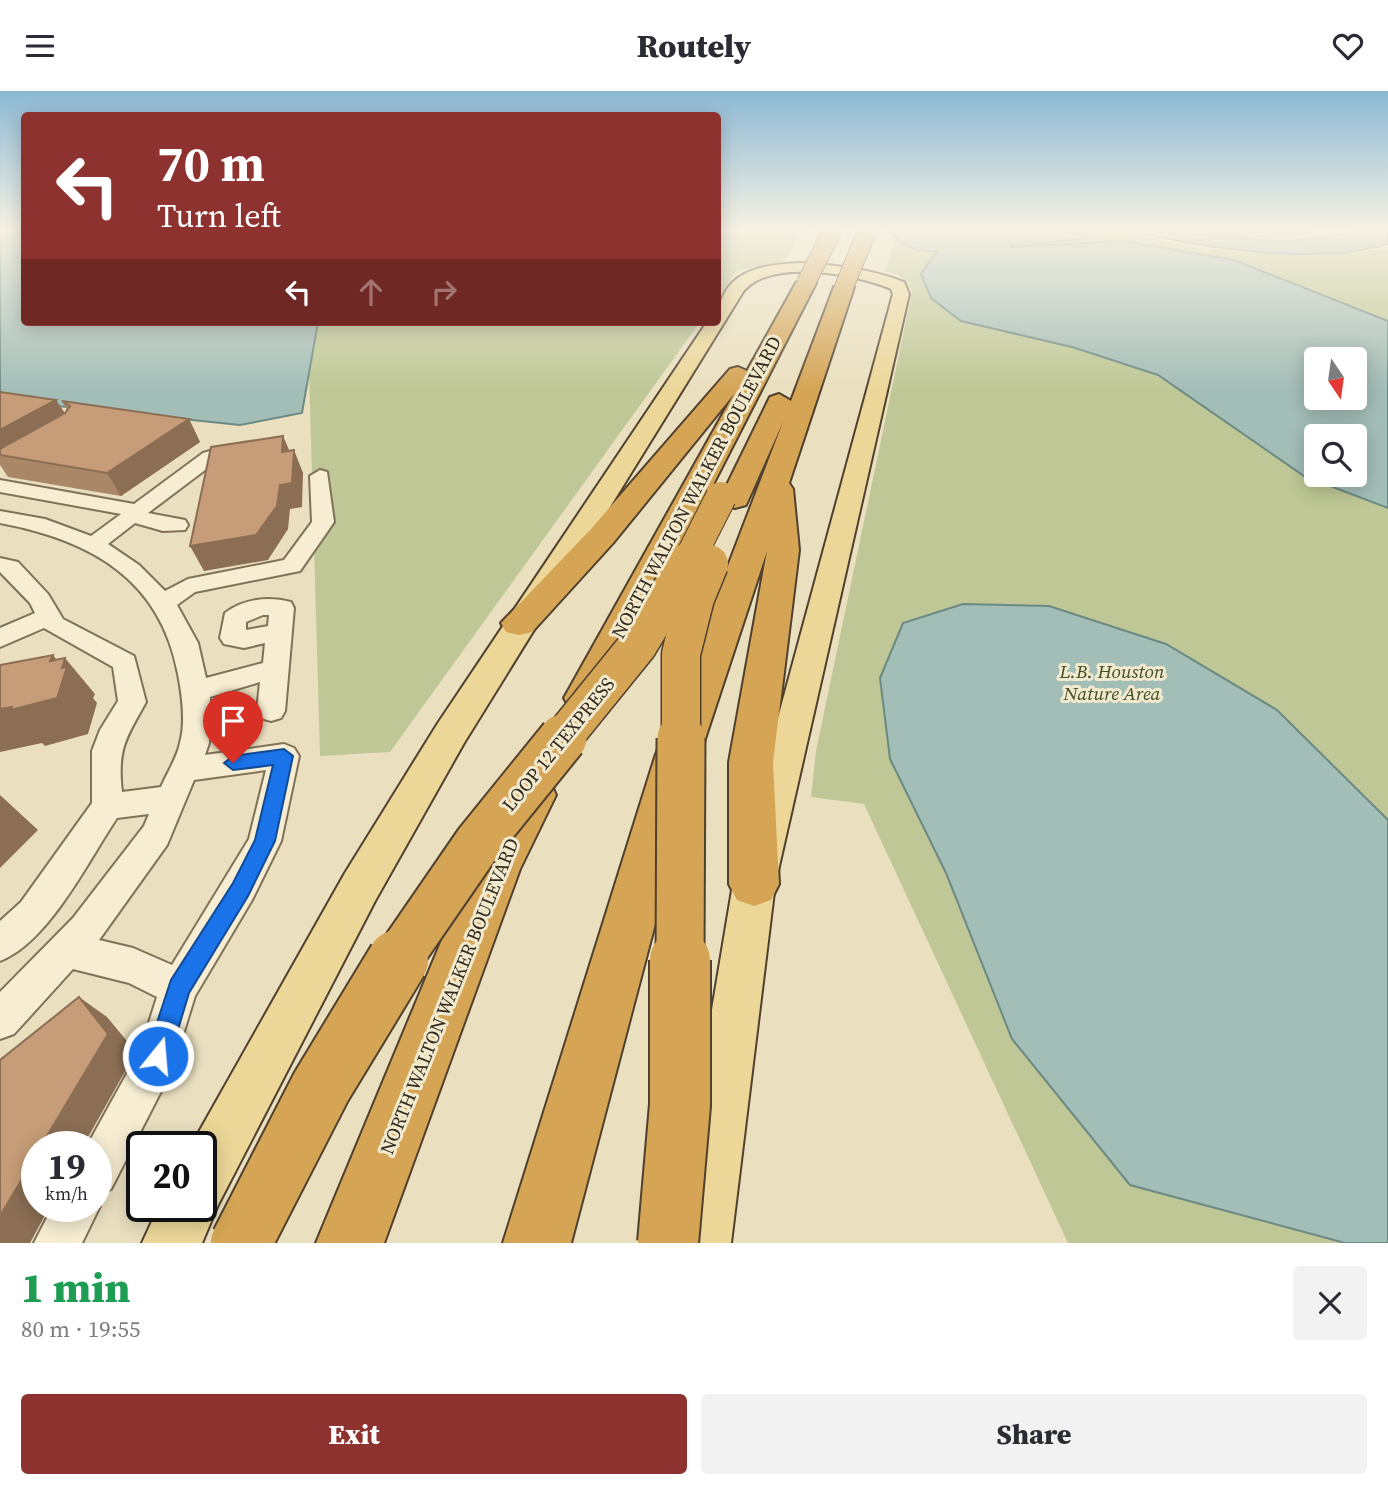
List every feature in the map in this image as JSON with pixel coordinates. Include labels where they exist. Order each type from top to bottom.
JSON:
[{"type":"highway","name":"NORTH WALTON WALKER BOULEVARD","points":[[537,1243],[677,757],[777,475],[820,283]]},
{"type":"highway","name":"LOOP 12 TEXPRESS","points":[[668,1243],[680,1105],[681,654],[695,598],[728,498],[822,283]]},
{"type":"highway","name":"LOOP 12 TEXPRESS","points":[[817,293],[823,283]]},
{"type":"highway","name":"NORTH WALTON WALKER BOULEVARD","points":[[350,1243],[497,865],[817,293],[825,283]]},
{"type":"highway","points":[[519,624],[603,535],[817,293]]},
{"type":"highway","points":[[754,884],[751,762],[783,549],[777,475]]},
{"type":"highway","name":"LOOP 12 TEXPRESS","points":[[241,1243],[282,1157],[383,979],[479,841],[639,643],[673,592],[728,498]]},
{"type":"main road","points":[[721,315],[742,283]]},
{"type":"main road","points":[[702,1243],[754,884],[901,294],[898,286],[890,283]]},
{"type":"main road","points":[[217,1155],[360,887],[519,624],[714,326]]},
{"type":"main road","points":[[172,1243],[182,1222]]},
{"type":"street","points":[[94,544],[210,457]]},
{"type":"street","points":[[0,486],[125,507],[133,515],[176,532],[188,474]]},
{"type":"street","points":[[164,603],[188,586],[292,566],[323,521],[320,477]]},
{"type":"street","points":[[0,517],[37,524],[94,544],[131,571],[164,603],[185,643],[195,691],[195,743],[156,835],[67,950],[0,1020]]},
{"type":"street","points":[[0,565],[10,567],[40,599],[54,625],[125,661],[132,702],[108,737],[104,761],[108,806]]},
{"type":"street","points":[[0,638],[50,616]]},
{"type":"street","points":[[271,711],[279,632]]},
{"type":"street","points":[[195,691],[275,669]]},
{"type":"street","points":[[0,944],[33,914],[108,806],[284,756],[265,841],[240,889],[179,988],[158,1056],[112,1144]]},
{"type":"street","points":[[67,950],[133,966],[179,988]]},
{"type":"street","points":[[57,1243],[69,1222]]},
{"type":"green space","points":[[721,283],[728,283],[721,293]]},
{"type":"green space","name":"L.B. Houston Nature Area","points":[[907,283],[1388,283],[1388,1243],[1068,1243],[864,804],[811,797],[816,751],[912,292]]},
{"type":"green space","points":[[317,326],[697,326],[390,752],[320,756],[309,372]]},
{"type":"water","points":[[0,283],[21,283],[21,326],[317,326],[302,413],[240,425],[0,400]]},
{"type":"water","points":[[925,283],[1291,283],[1388,321],[1388,508],[1333,487],[1367,487],[1367,424],[1304,424],[1304,476],[1158,375],[1072,347],[961,321],[931,298]]},
{"type":"water","points":[[963,604],[1049,606],[1166,644],[1277,710],[1388,820],[1388,1243],[1345,1243],[1130,1185],[1012,1039],[946,873],[890,759],[880,678],[903,623]]},
{"type":"building","points":[[0,392],[56,400],[0,430]]},
{"type":"building","points":[[62,401],[189,419],[107,473],[0,455],[0,449],[65,413],[70,406]]},
{"type":"building","points":[[283,436],[282,452],[294,450],[292,483],[280,485],[277,506],[256,535],[190,546],[211,447]]},
{"type":"building","points":[[53,655],[50,661],[65,658],[62,668],[67,667],[57,698],[11,710],[12,707],[0,709],[0,665]]},
{"type":"building","points":[[79,997],[108,1034],[50,1131],[21,1131],[21,1181],[0,1216],[0,1060]]},
{"type":"route","points":[[158,1056],[179,988],[240,889],[265,841],[284,756],[233,763]]}]
